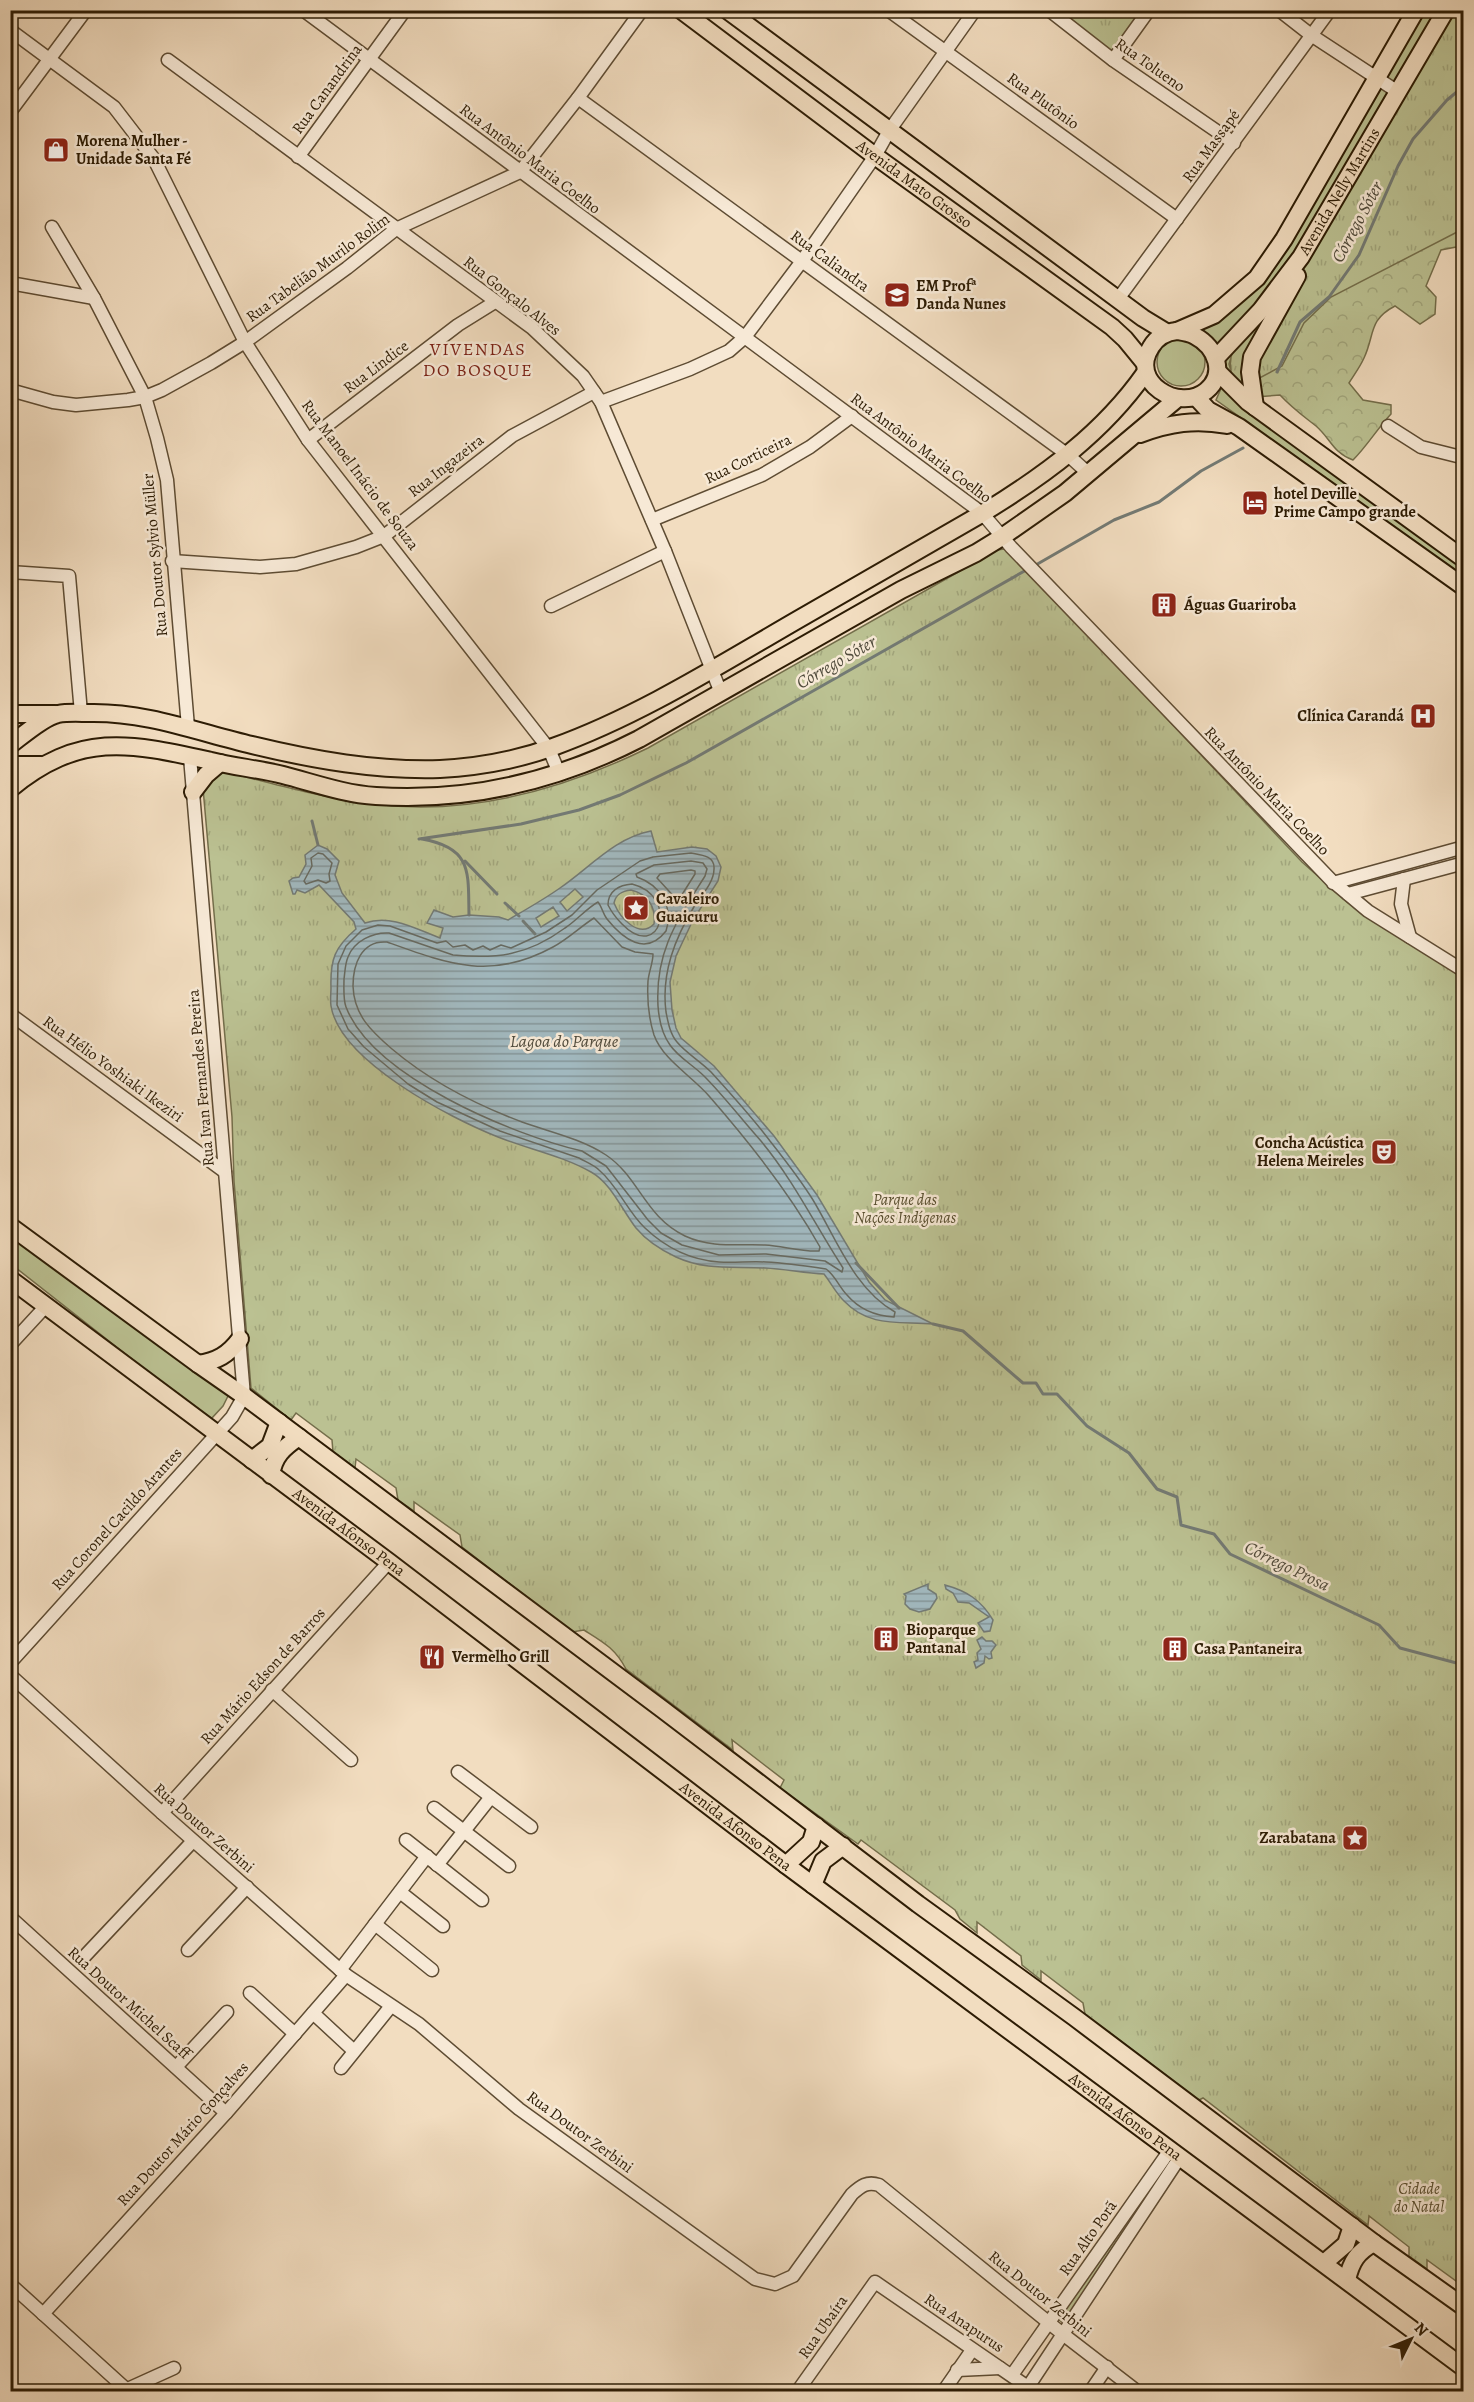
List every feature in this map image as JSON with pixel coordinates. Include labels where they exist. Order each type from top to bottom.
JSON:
[{"type":"main road","name":"Avenida Mato Grosso","points":[[681,10],[875,156],[1112,327],[1125,339],[1144,367]]},
{"type":"main road","name":"Avenida Mato Grosso","points":[[727,10],[1118,299],[1172,332]]},
{"type":"main road","name":"Avenida Nelly Martins","points":[[1172,332],[1214,315],[1257,278],[1284,239],[1416,10]]},
{"type":"main road","name":"Avenida Nelly Martins","points":[[1217,366],[1301,258],[1446,10]]},
{"type":"main road","points":[[1255,407],[1250,372],[1252,357],[1297,280],[1301,258]]},
{"type":"main road","points":[[10,714],[133,714],[310,759],[357,766],[440,769],[479,765],[549,749],[624,717],[712,669],[1012,496],[1090,437],[1128,397],[1144,367],[1152,344],[1172,332],[1193,335],[1207,344],[1217,366],[1255,407],[1464,560]]},
{"type":"main road","points":[[1144,367],[1158,391],[1178,398],[1196,397],[1214,383],[1217,366]]},
{"type":"main road","points":[[1196,397],[1208,410],[1239,427],[1464,587]]},
{"type":"main road","points":[[10,789],[41,765],[65,755],[113,745],[135,746],[279,774],[346,792],[411,797],[487,791],[559,773],[613,752],[901,590],[976,553],[1089,474],[1178,398]]},
{"type":"main road","points":[[1133,436],[1181,422],[1205,421],[1239,427]]},
{"type":"main road","points":[[10,745],[55,714]]},
{"type":"main road","points":[[190,757],[193,750],[202,743],[248,744]]},
{"type":"main road","points":[[279,774],[301,767],[310,759]]},
{"type":"main road","points":[[194,792],[206,775],[220,763]]},
{"type":"main road","points":[[10,765],[41,765]]},
{"type":"main road","points":[[10,1226],[279,1422],[1374,2243],[1464,2307]]},
{"type":"main road","name":"Avenida Afonso Pena","points":[[10,1279],[389,1562],[813,1886],[1464,2368]]},
{"type":"main road","points":[[198,1364],[222,1357],[240,1339]]},
{"type":"main road","points":[[252,1460],[270,1446],[279,1422]]},
{"type":"main road","points":[[271,1475],[273,1462],[279,1452],[299,1437]]},
{"type":"main road","points":[[786,1865],[811,1842],[816,1826]]},
{"type":"main road","points":[[813,1886],[823,1861],[843,1846]]},
{"type":"main road","points":[[1324,2263],[1346,2244],[1352,2226]]},
{"type":"main road","points":[[1347,2280],[1353,2261],[1364,2248],[1374,2243]]},
{"type":"street","points":[[10,112],[86,10]]},
{"type":"street","name":"Rua Antônio Maria Coelho","points":[[303,10],[982,513],[1043,581],[1333,883],[1368,911],[1464,971]]},
{"type":"street","name":"Rua Canandrina","points":[[298,157],[405,10]]},
{"type":"street","name":"Rua Tabelião Murilo Rolim","points":[[10,390],[53,402],[76,405],[145,397],[201,369],[245,342],[396,230],[520,172],[578,98],[642,10]]},
{"type":"street","name":"Rua Plutônio","points":[[888,10],[1177,219]]},
{"type":"street","name":"Rua Ingazeira","points":[[172,561],[260,567],[296,564],[357,547],[384,536],[528,425],[598,397],[690,369],[729,351],[745,337],[802,261],[875,156],[889,131],[975,10]]},
{"type":"street","name":"Rua Tolueno","points":[[1049,10],[1113,60],[1234,143]]},
{"type":"street","points":[[1113,60],[1149,10]]},
{"type":"street","points":[[1279,10],[1311,35],[1398,92]]},
{"type":"street","name":"Rua Massapé","points":[[1118,299],[1330,10]]},
{"type":"street","name":"Rua Manoel Inácio de Souza","points":[[10,30],[114,107],[154,159],[245,342],[308,440],[549,749],[559,773]]},
{"type":"street","name":"Rua Gonçalo Alves","points":[[168,60],[532,328],[583,376],[598,397],[652,520],[721,693]]},
{"type":"street","name":"Rua Caliandra","points":[[578,98],[1068,455],[1089,474]]},
{"type":"street","name":"Rua Doutor Sylvio Müller","points":[[52,227],[94,298],[145,397],[166,480],[188,727]]},
{"type":"street","points":[[10,283],[94,298]]},
{"type":"street","name":"Rua Lindice","points":[[308,440],[458,325],[495,302]]},
{"type":"street","name":"Rua Corticeira","points":[[652,520],[762,475],[810,447],[852,416]]},
{"type":"street","points":[[1388,426],[1420,447],[1462,454]]},
{"type":"street","points":[[551,606],[665,551]]},
{"type":"street","points":[[10,572],[69,576],[81,713]]},
{"type":"street","name":"Rua Ivan Fernandes Pereira","points":[[190,757],[244,1396]]},
{"type":"street","points":[[1333,883],[1464,847]]},
{"type":"street","points":[[1348,894],[1464,863]]},
{"type":"street","points":[[1404,879],[1401,904],[1410,937]]},
{"type":"street","name":"Rua Hélio Yoshiaki Ikeziri","points":[[10,1014],[225,1172]]},
{"type":"street","points":[[10,1345],[45,1306]]},
{"type":"street","name":"Rua Coronel Cacildo Arantes","points":[[10,1663],[238,1408],[244,1396]]},
{"type":"street","name":"Rua Mário Edson de Barros","points":[[162,1813],[389,1562]]},
{"type":"street","name":"Rua Doutor Zerbini","points":[[10,1675],[162,1813],[343,1972],[419,2024],[519,2109],[755,2279],[775,2284],[793,2276],[852,2194],[864,2184],[879,2185],[1064,2335],[1138,2391]]},
{"type":"street","points":[[272,1690],[351,1760]]},
{"type":"street","points":[[458,1772],[531,1827]]},
{"type":"street","points":[[438,1865],[491,1797]]},
{"type":"street","points":[[434,1808],[509,1866]]},
{"type":"street","points":[[406,1840],[482,1900]]},
{"type":"street","points":[[83,1958],[194,1841]]},
{"type":"street","name":"Rua Doutor Mário Gonçalves","points":[[43,2314],[226,2113],[313,2013],[375,1924],[427,1856]]},
{"type":"street","points":[[188,1950],[247,1887]]},
{"type":"street","points":[[400,1892],[444,1926]]},
{"type":"street","name":"Rua Doutor Michel Scaff","points":[[10,1917],[226,2113]]},
{"type":"street","points":[[375,1924],[432,1971]]},
{"type":"street","points":[[250,1993],[295,2034]]},
{"type":"street","points":[[341,2068],[391,2006]]},
{"type":"street","points":[[176,2067],[227,2012]]},
{"type":"street","points":[[313,2013],[354,2051]]},
{"type":"street","name":"Rua Alto Porã","points":[[1012,2375],[1121,2219],[1175,2153]]},
{"type":"street","name":"Rua Alto Porã","points":[[1032,2389],[1064,2335],[1134,2228],[1175,2153]]},
{"type":"street","points":[[1121,2219],[1134,2228]]},
{"type":"street","name":"Rua Anapurus","points":[[875,2282],[1032,2389]]},
{"type":"street","name":"Rua Ubaíra","points":[[797,2391],[875,2282]]},
{"type":"street","points":[[10,2284],[123,2390],[174,2368]]},
{"type":"street","points":[[943,2391],[972,2350]]},
{"type":"street","points":[[1090,2391],[1107,2367]]},
{"type":"street","points":[[957,2370],[1000,2368]]},
{"type":"green space","points":[[1049,11],[1149,11],[1113,60]]},
{"type":"green space","points":[[1420,11],[1452,11],[1401,96],[1237,339],[1229,364],[1235,385],[1198,330],[1240,299]]},
{"type":"green space","points":[[1452,11],[1463,11],[1463,229],[1331,297],[1304,323],[1282,366],[1248,384],[1241,393],[1231,369],[1234,349],[1246,331],[1264,314]]},
{"type":"green space","points":[[1464,176],[1463,241],[1456,247],[1441,250],[1426,286],[1436,297],[1435,314],[1420,324],[1395,306],[1386,311],[1376,323],[1364,358],[1349,383],[1363,400],[1391,405],[1391,414],[1353,460],[1336,450],[1316,426],[1280,395],[1255,397],[1248,384],[1271,343]]},
{"type":"green space","points":[[1181,338],[1198,345],[1205,362],[1198,379],[1181,386],[1164,379],[1157,362],[1164,345]]},
{"type":"green space","points":[[1223,384],[1463,562],[1463,576],[1216,400]]},
{"type":"green space","name":"Parque das Nações Indígenas","points":[[997,550],[1008,550],[1302,862],[1347,902],[1463,977],[1463,2286],[1427,2260],[1427,2269],[1409,2256],[1409,2247],[1369,2216],[1368,2225],[1203,2098],[1199,2100],[1085,2014],[1083,2003],[1041,1971],[1041,1980],[1022,1965],[1021,1956],[977,1922],[977,1933],[960,1919],[955,1910],[861,1840],[858,1844],[780,1788],[784,1780],[732,1740],[733,1750],[626,1669],[603,1642],[584,1630],[572,1632],[462,1547],[460,1535],[414,1502],[414,1511],[398,1500],[396,1488],[356,1459],[355,1468],[333,1452],[332,1440],[296,1413],[291,1420],[251,1388],[234,1181],[232,1117],[203,788],[223,771],[336,798],[409,807],[480,802],[549,787],[616,763],[648,748]]},
{"type":"green space","points":[[10,1232],[229,1394],[223,1406],[211,1419],[203,1415],[11,1264]]},
{"type":"green space","points":[[1171,2154],[1177,2158],[1068,2327],[1058,2319]]},
{"type":"water","name":"Lagoa do Parque","points":[[651,831],[657,852],[692,847],[707,849],[716,856],[721,867],[718,881],[693,920],[676,956],[670,982],[672,1010],[681,1038],[714,1066],[774,1136],[817,1195],[869,1282],[885,1300],[933,1324],[886,1321],[864,1316],[838,1295],[824,1274],[709,1266],[670,1254],[640,1232],[610,1190],[591,1172],[569,1161],[477,1128],[426,1102],[375,1067],[354,1047],[339,1027],[331,1006],[333,961],[343,942],[356,929],[354,922],[319,885],[305,893],[297,890],[293,894],[289,881],[299,877],[306,864],[305,855],[318,845],[327,849],[339,861],[335,875],[342,893],[365,923],[394,921],[440,938],[443,928],[427,923],[434,910],[453,917],[469,915],[499,917],[508,920],[560,888],[614,847],[638,834]],"holes":[[[575,889],[583,897],[567,911],[560,902]],[[628,890],[637,892],[650,902],[654,912],[654,924],[648,928],[636,928],[631,925],[617,909],[614,903],[616,897]],[[553,907],[559,916],[541,927],[536,918]]]},
{"type":"water","points":[[928,1584],[928,1589],[936,1594],[937,1598],[930,1609],[919,1612],[910,1609],[905,1604],[904,1594]]},
{"type":"water","points":[[945,1585],[967,1593],[984,1607],[993,1620],[990,1631],[984,1632],[978,1623],[989,1617],[969,1603],[958,1602]]},
{"type":"water","points":[[982,1637],[996,1645],[991,1652],[992,1658],[985,1656],[984,1663],[976,1668],[974,1662],[978,1660],[977,1653],[981,1649],[977,1640]]},
{"type":"waterway","name":"Córrego Sóter","points":[[1277,372],[1300,322],[1329,297],[1359,255],[1398,166],[1413,139],[1447,100],[1464,86]]},
{"type":"waterway","name":"Córrego Sóter","points":[[1034,566],[1114,520],[1159,502],[1201,471],[1243,448]]},
{"type":"waterway","name":"Córrego Sóter","points":[[419,839],[521,824],[579,810],[620,795],[686,763],[1028,569]]},
{"type":"waterway","name":"Córrego Prosa","points":[[312,821],[318,845]]},
{"type":"waterway","name":"Córrego Prosa","points":[[422,839],[439,843],[459,856],[467,875],[469,915]]},
{"type":"waterway","points":[[465,861],[497,894]]},
{"type":"waterway","points":[[505,903],[519,916]]},
{"type":"waterway","points":[[523,921],[535,934]]},
{"type":"waterway","points":[[856,1263],[899,1308]]},
{"type":"waterway","name":"Córrego Prosa","points":[[933,1324],[963,1331],[1023,1383],[1036,1383],[1043,1394],[1057,1394],[1087,1426],[1129,1453],[1157,1489],[1177,1497],[1181,1525],[1214,1534],[1230,1554],[1379,1625],[1400,1648],[1464,1665]]},
{"type":"place","name":"Morena Mulher - Unidade Santa Fé","points":[[56,150]]},
{"type":"place","name":"EM Profª Danda Nunes","points":[[897,295]]},
{"type":"place","name":"hotel Deville Prime Campo grande","points":[[1255,503]]},
{"type":"place","name":"Águas Guariroba","points":[[1164,605]]},
{"type":"place","name":"Clínica Carandá","points":[[1423,716]]},
{"type":"place","name":"Cavaleiro Guaicuru","points":[[636,908]]},
{"type":"place","name":"Concha Acústica Helena Meireles","points":[[1384,1152]]},
{"type":"place","name":"Bioparque Pantanal","points":[[886,1639]]},
{"type":"place","name":"Casa Pantaneira","points":[[1175,1649]]},
{"type":"place","name":"Vermelho Grill","points":[[432,1657]]},
{"type":"place","name":"Zarabatana","points":[[1355,1838]]},
{"type":"district","name":"VIVENDAS DO BOSQUE","points":[[478,359]]},
{"type":"park label","name":"Cidade do Natal","points":[[1419,2198]]}]
